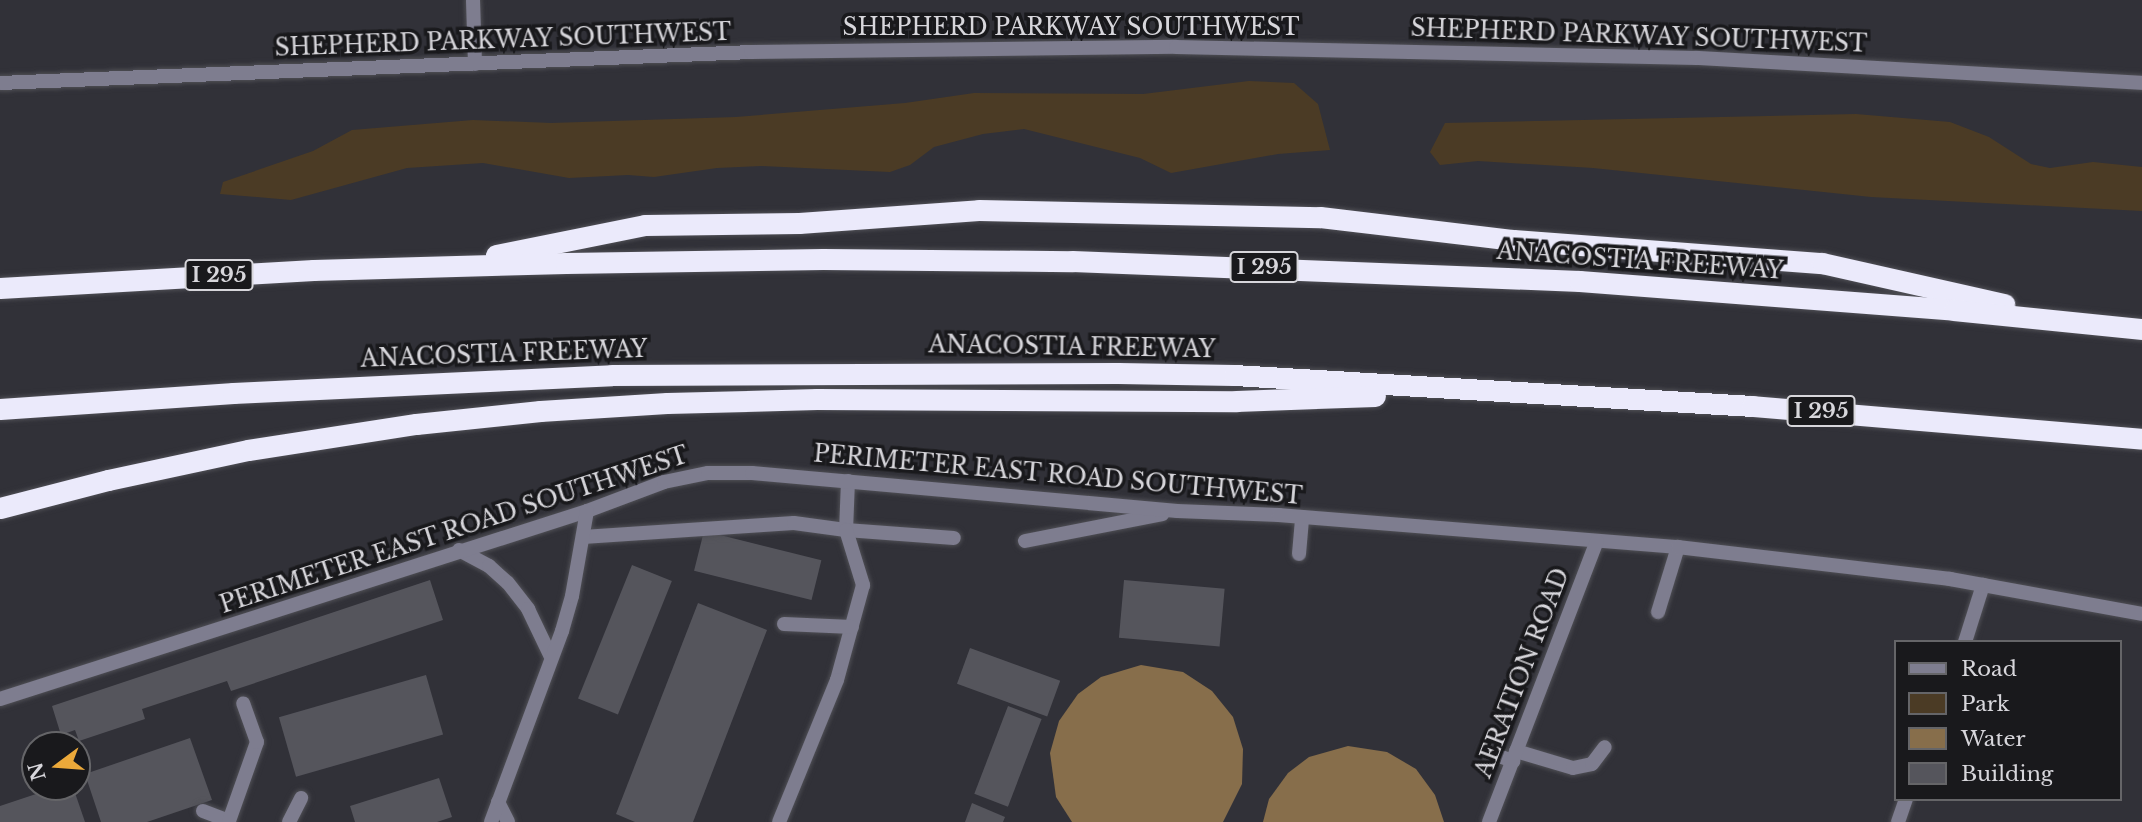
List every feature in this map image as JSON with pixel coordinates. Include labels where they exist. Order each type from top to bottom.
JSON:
[{"type":"highway","points":[[437,267],[645,225],[799,223],[1016,209],[1320,217],[1514,240],[1822,263],[2088,323]]},
{"type":"highway","name":"ANACOSTIA FREEWAY","points":[[0,289],[217,275],[437,267],[823,260],[1199,265],[1580,281],[2142,329]]},
{"type":"highway","name":"ANACOSTIA FREEWAY","points":[[0,409],[485,380],[739,373],[1234,375],[1892,416],[2142,439]]},
{"type":"highway","points":[[0,508],[108,480],[270,446],[416,424],[553,410],[731,401],[1236,401],[1499,392]]},
{"type":"street","points":[[473,0],[475,64]]},
{"type":"street","name":"SHEPHERD PARKWAY SOUTHWEST","points":[[0,83],[751,52],[1176,47],[1697,58],[2142,83]]},
{"type":"street","name":"PERIMETER EAST ROAD SOUTHWEST","points":[[0,699],[458,550],[587,511],[664,482],[708,473],[848,481],[1177,511],[1302,517],[1678,547],[1983,585],[2142,614]]},
{"type":"street","points":[[779,822],[837,680],[863,586],[846,530],[848,481]]},
{"type":"street","points":[[491,822],[572,596],[587,511]]},
{"type":"street","points":[[1025,541],[1177,511]]},
{"type":"street","points":[[1299,554],[1302,517]]},
{"type":"street","points":[[583,537],[794,523],[846,530],[954,538]]},
{"type":"street","name":"AERATION ROAD","points":[[1489,822],[1597,541]]},
{"type":"street","points":[[1658,612],[1678,547]]},
{"type":"street","points":[[458,550],[489,566],[508,583],[528,609],[551,657]]},
{"type":"street","points":[[1966,640],[1983,585]]},
{"type":"street","points":[[784,624],[852,627]]},
{"type":"street","points":[[203,811],[230,822],[257,743],[243,703]]},
{"type":"street","points":[[1488,752],[1573,768],[1592,764],[1605,747]]},
{"type":"street","points":[[289,822],[301,798]]},
{"type":"street","points":[[1898,822],[1905,801]]},
{"type":"street","points":[[498,802],[508,822]]},
{"type":"green space","points":[[1249,81],[1294,83],[1318,104],[1330,150],[1278,154],[1171,173],[1140,158],[1024,129],[983,134],[934,147],[910,165],[890,172],[761,166],[717,168],[654,177],[628,175],[569,178],[483,163],[407,168],[291,200],[220,194],[223,182],[313,151],[352,130],[473,120],[551,123],[736,117],[905,103],[974,93],[1143,94]]},
{"type":"green space","points":[[1856,114],[1950,122],[1989,137],[2031,164],[2050,168],[2093,162],[2142,167],[2142,211],[1871,197],[1593,168],[1478,161],[1440,165],[1430,152],[1445,123]]},
{"type":"water","points":[[1141,665],[1183,672],[1212,691],[1233,717],[1243,749],[1242,784],[1223,822],[1072,822],[1056,797],[1050,753],[1059,721],[1078,694],[1101,677]]},
{"type":"water","points":[[1348,746],[1387,752],[1416,769],[1435,795],[1444,822],[1263,822],[1269,799],[1288,773],[1309,757]]},
{"type":"building","points":[[704,531],[821,560],[811,600],[694,571]]},
{"type":"building","points":[[632,565],[672,581],[618,715],[578,699]]},
{"type":"building","points":[[430,580],[443,620],[231,691],[227,681],[142,709],[145,719],[91,737],[91,731],[60,731],[52,706]]},
{"type":"building","points":[[1124,580],[1225,589],[1220,647],[1119,638]]},
{"type":"building","points":[[698,603],[767,630],[693,822],[635,822],[616,814]]},
{"type":"building","points":[[970,648],[1060,681],[1047,717],[957,684]]},
{"type":"building","points":[[426,675],[443,735],[296,777],[279,717]]},
{"type":"building","points":[[1008,706],[1042,719],[1008,807],[974,794]]},
{"type":"building","points":[[190,738],[212,800],[147,822],[101,822],[91,792],[91,772]]},
{"type":"building","points":[[439,778],[452,817],[437,822],[355,822],[350,806]]},
{"type":"building","points":[[21,799],[78,801],[85,822],[0,822],[0,806]]},
{"type":"building","points":[[972,803],[1005,817],[1003,822],[965,822]]}]
